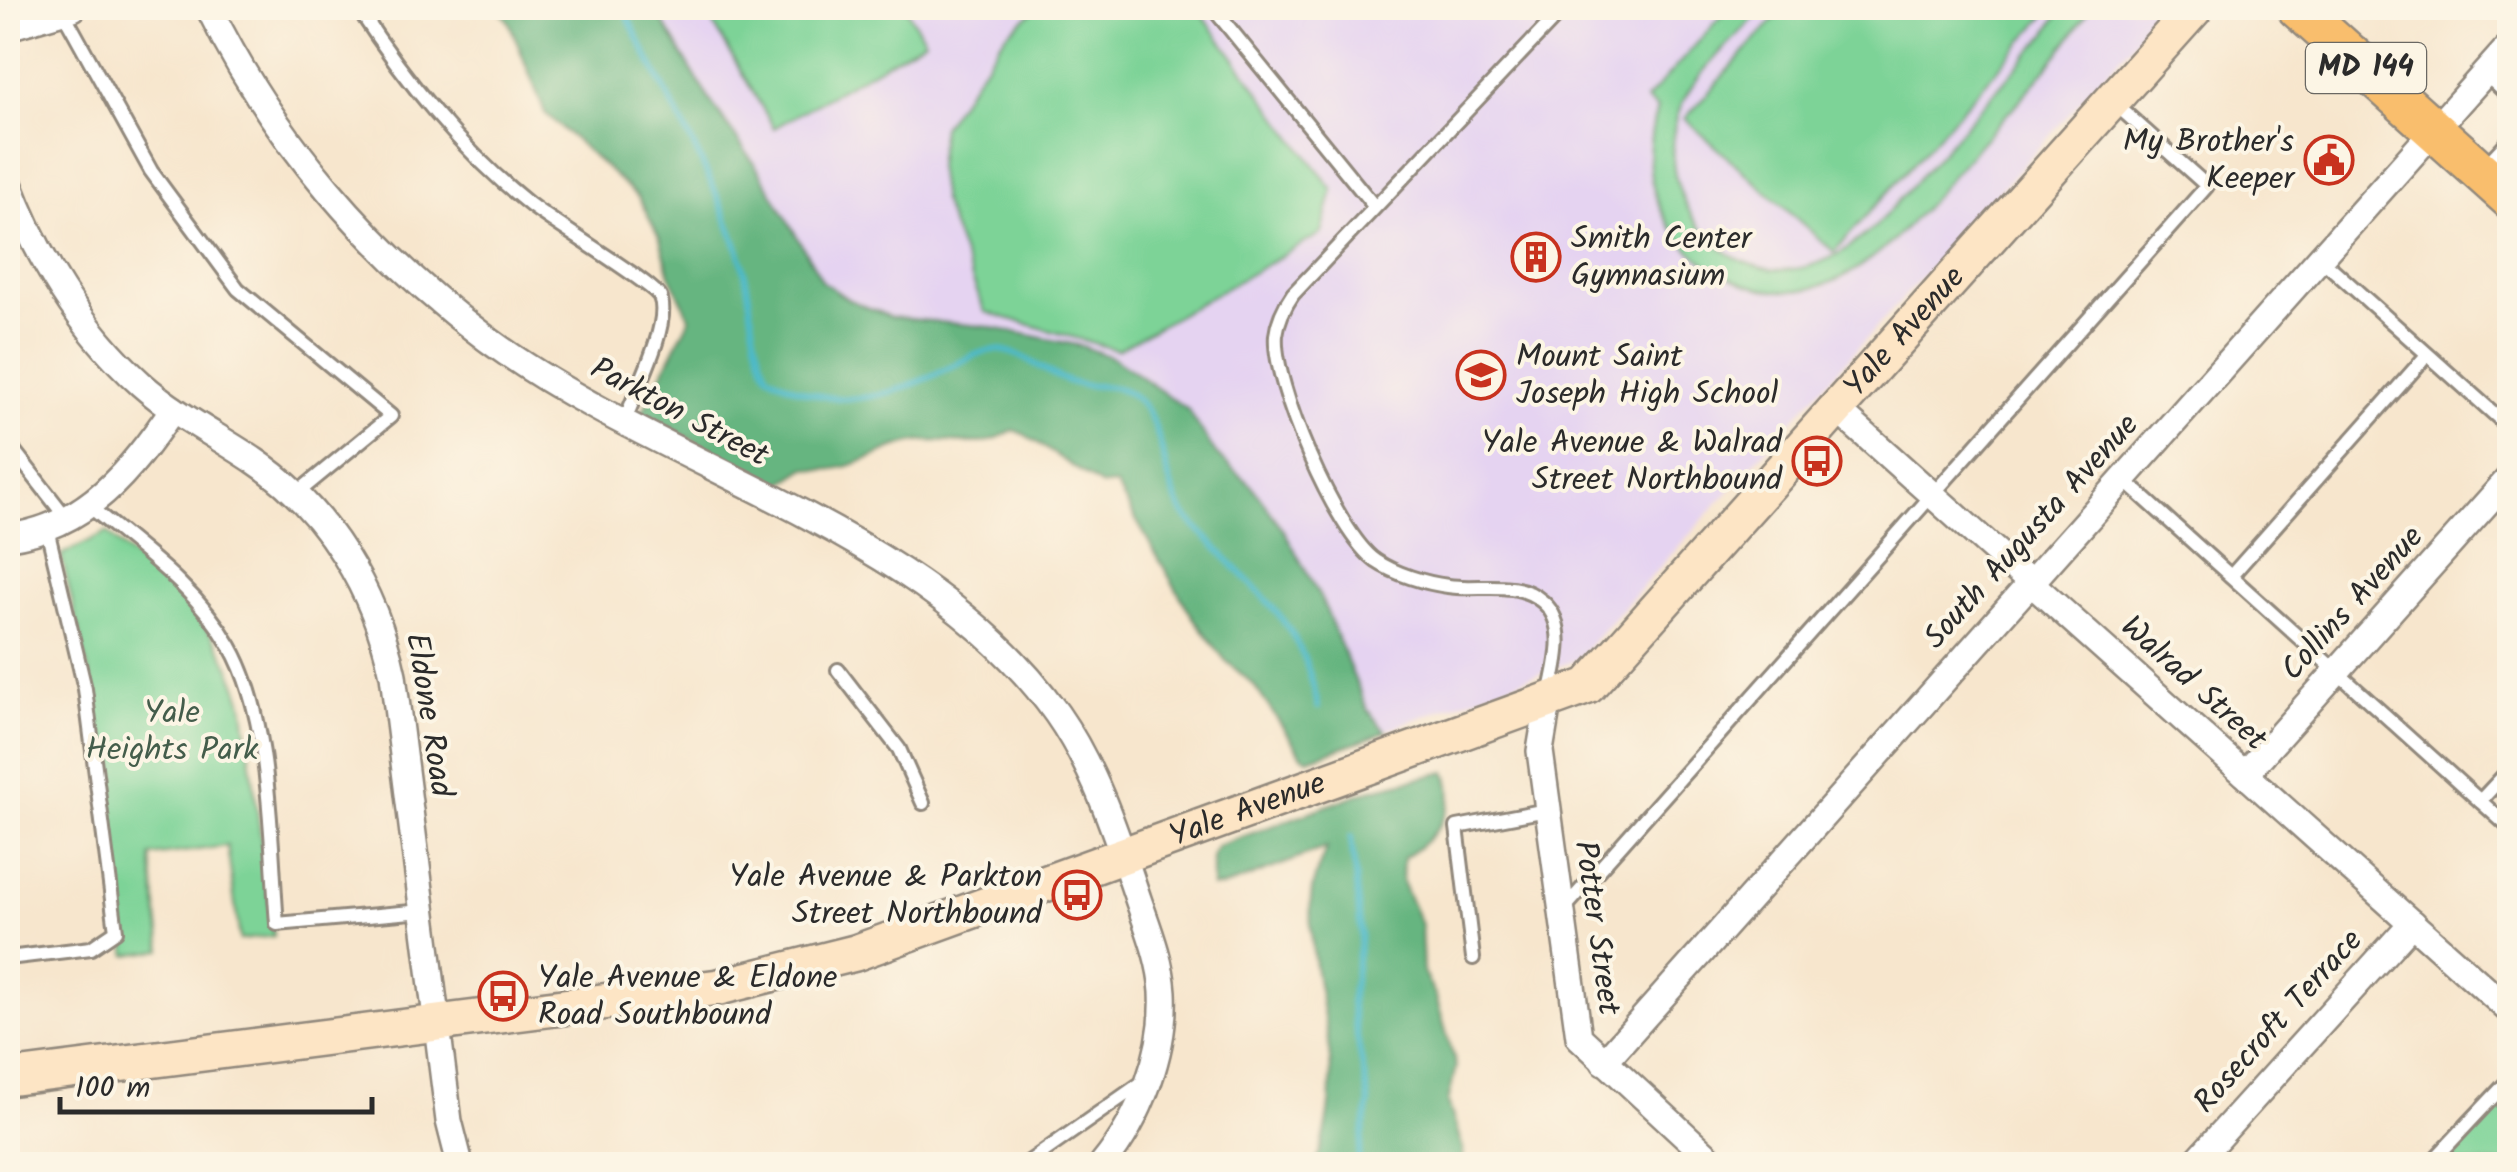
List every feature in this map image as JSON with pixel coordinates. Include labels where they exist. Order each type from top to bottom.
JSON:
[{"type":"main road","name":"MD 144","points":[[2298,8],[2495,185]]},
{"type":"street","points":[[8,26],[65,8]]},
{"type":"street","name":"Parkton Street","points":[[209,8],[249,83],[276,122],[375,242],[489,340],[625,420],[899,569],[965,614],[1019,665],[1060,718],[1090,773],[1123,856]]},
{"type":"street","name":"Yale Avenue","points":[[8,1078],[438,1026],[736,983],[855,953],[1588,686],[1834,406],[2195,8]]},
{"type":"street","name":"South Augusta Avenue","points":[[1604,1062],[2510,44]]},
{"type":"street","name":"Eldone Road","points":[[8,181],[42,256],[104,347],[174,409],[260,464],[296,494],[344,554],[384,632],[449,1121],[460,1164]]},
{"type":"street","name":"Walrad Street","points":[[1834,406],[2510,1010]]},
{"type":"street","points":[[8,537],[68,518],[137,462],[174,409]]},
{"type":"street","name":"Collins Avenue","points":[[2245,774],[2510,477]]},
{"type":"street","name":"Potter Street","points":[[1548,703],[1540,752],[1579,1037],[1716,1164]]},
{"type":"street","points":[[1103,1164],[1135,1115],[1150,1077],[1162,1028],[1163,990],[1123,856]]},
{"type":"street","name":"Rosecroft Terrace","points":[[2194,1164],[2412,924]]},
{"type":"lane","points":[[65,8],[151,172],[238,289],[391,416],[296,494]]},
{"type":"lane","points":[[358,8],[422,98],[480,161],[542,215],[650,284],[659,296],[664,311],[660,327],[625,420]]},
{"type":"lane","points":[[1213,8],[1374,206]]},
{"type":"lane","points":[[1548,703],[1558,650],[1557,621],[1546,604],[1532,594],[1507,586],[1448,586],[1374,560],[1330,502],[1312,462],[1280,372],[1276,338],[1280,314],[1293,294],[1564,8]]},
{"type":"lane","points":[[2484,74],[2510,96]]},
{"type":"lane","points":[[1560,912],[2207,186],[2111,100]]},
{"type":"lane","points":[[2495,185],[2509,141]]},
{"type":"lane","points":[[2320,258],[2510,428]]},
{"type":"lane","points":[[2230,576],[2427,354]]},
{"type":"lane","points":[[8,444],[68,518],[172,575],[231,647],[248,689],[260,747],[277,924],[423,911]]},
{"type":"lane","points":[[2122,479],[2510,828]]},
{"type":"lane","points":[[8,958],[92,948],[116,932],[118,918],[85,689],[68,518]]},
{"type":"lane","points":[[838,670],[899,750],[923,803]]},
{"type":"lane","points":[[2480,801],[2510,769]]},
{"type":"lane","points":[[1472,958],[1457,827],[1547,810]]},
{"type":"lane","points":[[1026,1164],[1150,1077]]},
{"type":"lane","points":[[2430,1164],[2510,1079]]},
{"type":"shaded area","name":"Mount Saint Joseph High School","points":[[643,8],[2165,8],[1576,660],[1342,746],[1178,416],[826,313]]},
{"type":"green space","points":[[498,8],[655,8],[707,96],[760,172],[823,282],[849,300],[891,317],[989,327],[1082,346],[1114,358],[1188,410],[1216,454],[1252,486],[1285,532],[1324,605],[1367,709],[1386,732],[1308,759],[1302,755],[1253,684],[1225,660],[1192,616],[1116,485],[1102,486],[1024,434],[1014,430],[980,443],[909,443],[853,465],[823,470],[806,468],[778,486],[642,413],[690,318],[670,275],[660,239],[638,197],[545,113],[509,22]]},
{"type":"green space","points":[[704,8],[906,8],[925,40],[774,128]]},
{"type":"green space","points":[[1038,8],[1197,8],[1333,190],[1322,233],[1117,350],[985,312],[942,201],[937,166],[942,127],[1007,33]]},
{"type":"green space","points":[[1729,8],[1764,8],[1690,89],[1674,133],[1673,164],[1681,194],[1695,221],[1716,244],[1741,260],[1770,269],[1801,268],[1822,262],[1875,227],[2047,33],[2062,8],[2090,8],[2034,84],[1925,207],[1874,257],[1845,276],[1815,288],[1781,291],[1745,284],[1700,259],[1675,233],[1652,183],[1650,147],[1657,109],[1646,100]]},
{"type":"green space","points":[[1784,8],[2052,8],[1834,252],[1685,119]]},
{"type":"green space","name":"Yale Heights Park","points":[[107,532],[188,606],[218,645],[231,671],[243,703],[274,936],[240,940],[227,846],[151,856],[162,950],[127,955],[90,678],[61,555]]},
{"type":"green space","points":[[1446,772],[1450,785],[1447,811],[1434,833],[1403,858],[1402,882],[1421,925],[1423,972],[1436,997],[1456,1066],[1448,1102],[1463,1149],[1462,1164],[1315,1164],[1331,1094],[1330,1061],[1311,932],[1311,898],[1327,847],[1224,887],[1212,887],[1212,854],[1217,846],[1373,789]]},
{"type":"green space","points":[[2509,1089],[2509,1164],[2441,1164]]},
{"type":"waterway","points":[[623,8],[726,216],[743,264],[757,344],[768,374],[814,394],[858,398],[901,388],[978,354],[997,350],[1017,355],[1073,383],[1114,387],[1129,393],[1153,423],[1183,512],[1280,617],[1303,655],[1318,707]]},
{"type":"waterway","points":[[1351,837],[1361,933],[1351,1003],[1369,1103],[1357,1164]]},
{"type":"place","name":"My Brother's Keeper","points":[[2329,160]]},
{"type":"place","name":"Smith Center Gymnasium","points":[[1536,257]]},
{"type":"place","name":"Mount Saint Joseph High School","points":[[1481,375]]},
{"type":"place","name":"Yale Avenue & Walrad Street Northbound","points":[[1817,461]]},
{"type":"place","name":"Yale Avenue & Parkton Street Northbound","points":[[1077,895]]},
{"type":"place","name":"Yale Avenue & Eldone Road Southbound","points":[[503,996]]}]
